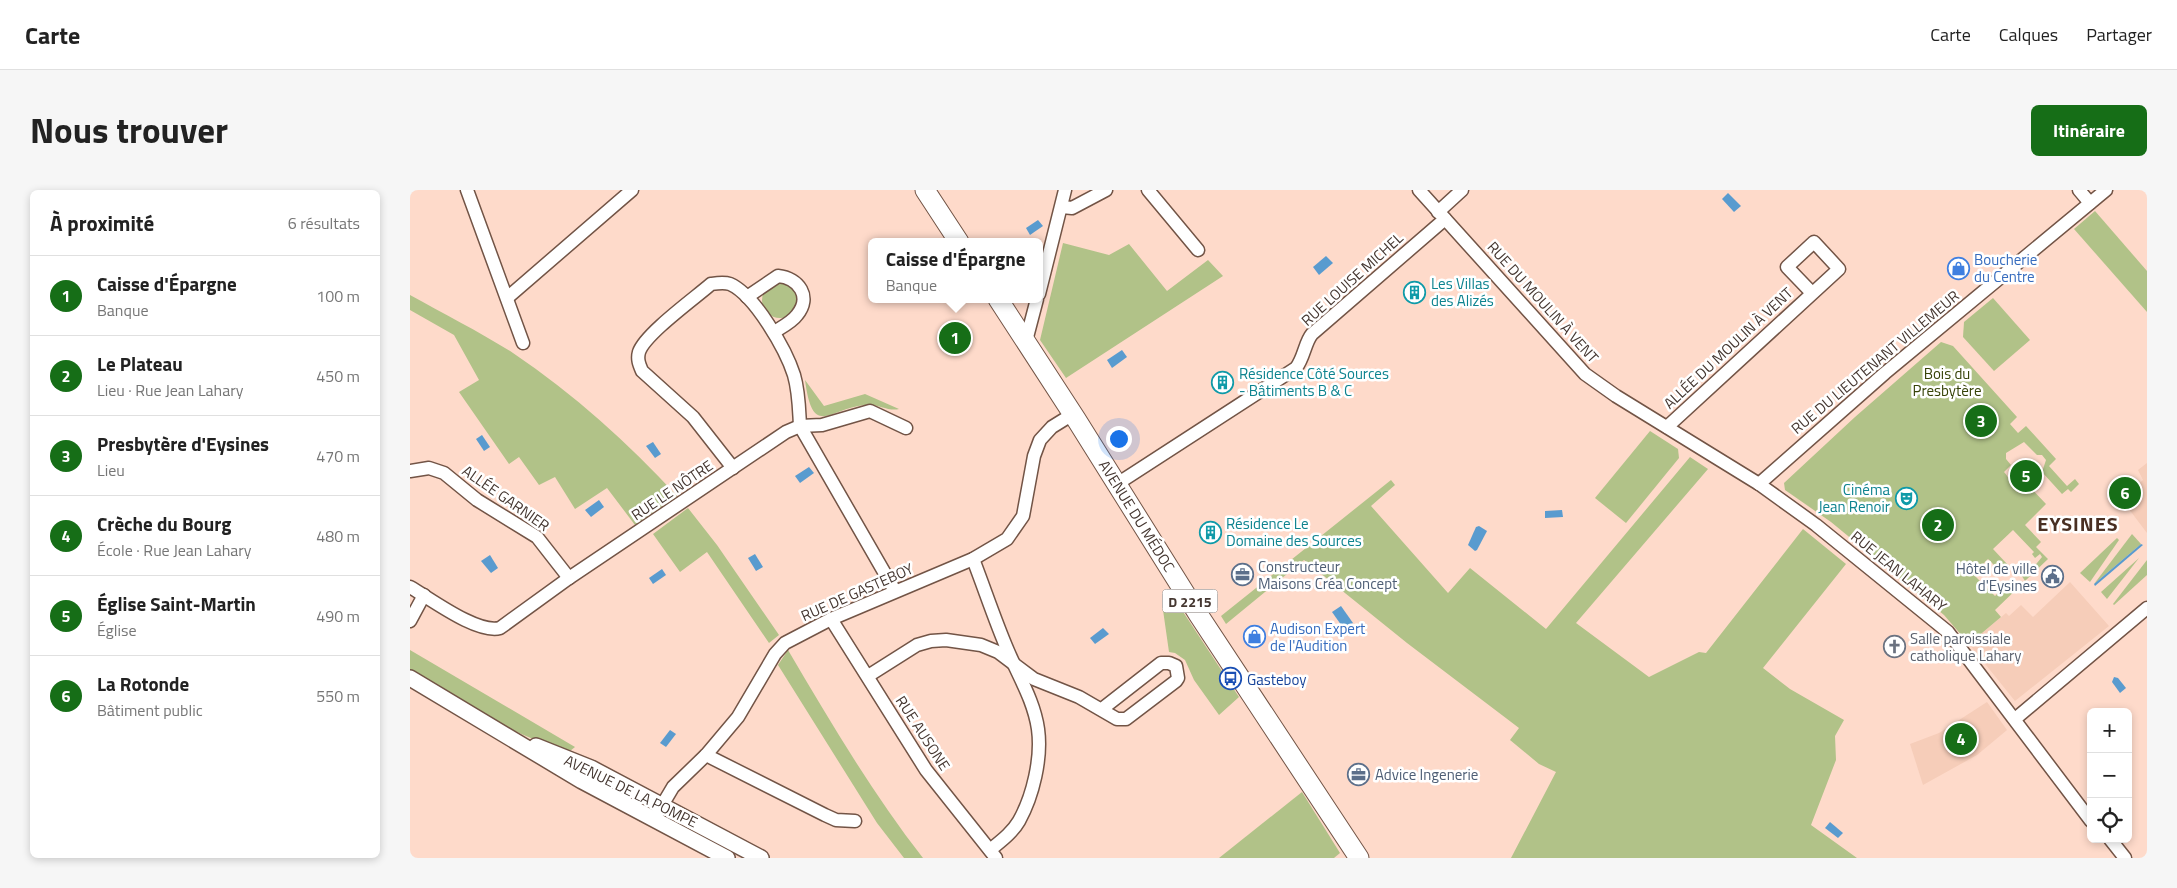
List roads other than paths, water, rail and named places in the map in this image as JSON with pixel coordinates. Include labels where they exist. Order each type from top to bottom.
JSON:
[{"type":"main road","points":[[925,190],[956,238]]},
{"type":"main road","name":"AVENUE DU MÉDOC","points":[[1001,303],[1073,414],[1198,614],[1359,858]]},
{"type":"street","points":[[467,190],[523,343]]},
{"type":"street","points":[[507,298],[632,190]]},
{"type":"street","points":[[1043,279],[1065,190]]},
{"type":"street","points":[[1062,207],[1072,208],[1106,190]]},
{"type":"street","points":[[1148,190],[1198,250]]},
{"type":"street","name":"RUE DU MOULIN À VENT","points":[[1419,190],[1585,374],[1666,427],[1759,484]]},
{"type":"street","name":"RUE LOUISE MICHEL","points":[[1117,484],[1296,368],[1305,354],[1312,334],[1442,215],[1462,190]]},
{"type":"street","points":[[2079,190],[2090,203]]},
{"type":"street","name":"RUE DU LIEUTENANT VILLEMEUR","points":[[1759,484],[1879,378],[2106,190]]},
{"type":"street","points":[[747,297],[778,276],[793,279],[800,286],[804,294],[804,302],[799,314],[774,332]]},
{"type":"street","points":[[733,468],[693,417],[642,371],[638,362],[639,353],[647,338],[711,284],[721,282],[730,284],[747,297],[774,332],[786,352],[798,393],[800,426],[894,591]]},
{"type":"street","name":"ALLÉE DU MOULIN À VENT","points":[[1666,427],[1812,294]]},
{"type":"street","points":[[1026,341],[1036,303]]},
{"type":"street","points":[[800,426],[822,425],[870,411],[906,428]]},
{"type":"street","name":"RUE DE GASTEBOY","points":[[654,819],[673,787],[706,755],[738,717],[780,647],[831,619],[973,559],[1007,539],[1019,525],[1026,507],[1034,456],[1040,440],[1052,427],[1073,414]]},
{"type":"street","name":"RUE LE NÔTRE","points":[[424,595],[479,627],[494,630],[500,628],[570,578],[786,432],[800,426]]},
{"type":"street","name":"ALLÉE GARNIER","points":[[410,471],[428,468],[444,473],[477,500],[537,537],[570,578]]},
{"type":"street","name":"RUE JEAN LAHARY","points":[[1759,484],[1816,525],[1948,632],[2087,815]]},
{"type":"street","points":[[973,559],[1032,704],[1038,729],[1039,750],[1035,776],[1019,820],[993,854]]},
{"type":"street","points":[[410,587],[424,595],[410,621]]},
{"type":"street","points":[[2015,719],[2147,608]]},
{"type":"street","name":"RUE AUSONE","points":[[831,619],[926,770],[993,854]]},
{"type":"street","points":[[868,676],[917,645],[930,641],[946,640],[990,648],[1034,679],[1079,697],[1102,710],[1118,719],[1126,720],[1176,681],[1178,678],[1176,666],[1169,662],[1162,663],[1102,710]]},
{"type":"street","name":"AVENUE DE LA POMPE","points":[[410,678],[498,729],[537,755],[727,858]]},
{"type":"street","name":"AVENUE DE LA POMPE","points":[[498,729],[591,768],[761,858]]},
{"type":"street","points":[[706,755],[836,820],[855,821]]},
{"type":"street","points":[[2113,843],[2125,858]]},
{"type":"water","points":[[1728,193],[1741,206],[1734,212],[1722,199]]},
{"type":"water","points":[[1038,220],[1043,226],[1030,235],[1026,228]]},
{"type":"water","points":[[1326,256],[1333,263],[1319,275],[1313,267]]},
{"type":"water","points":[[1122,350],[1127,357],[1112,368],[1107,360]]},
{"type":"water","points":[[482,435],[490,447],[484,451],[476,439]]},
{"type":"water","points":[[653,442],[661,454],[655,458],[646,446]]},
{"type":"water","points":[[809,467],[814,473],[800,483],[795,476]]},
{"type":"water","points":[[599,500],[604,507],[591,517],[585,510]]},
{"type":"water","points":[[1562,510],[1563,517],[1545,518],[1545,511]]},
{"type":"water","points":[[1479,526],[1487,531],[1475,551],[1468,545],[1476,527]]},
{"type":"water","points":[[2141,544],[2143,545],[2095,586],[2094,584]]},
{"type":"water","points":[[755,554],[763,567],[756,571],[748,558]]},
{"type":"water","points":[[490,555],[498,568],[491,573],[481,561]]},
{"type":"water","points":[[662,569],[666,575],[653,584],[649,578]]},
{"type":"water","points":[[1341,606],[1353,623],[1344,629],[1332,612]]},
{"type":"water","points":[[1103,628],[1109,634],[1095,644],[1090,638]]},
{"type":"water","points":[[2114,677],[2118,678],[2126,688],[2120,693],[2112,682]]},
{"type":"water","points":[[670,730],[676,734],[666,747],[660,743]]},
{"type":"water","points":[[1830,822],[1843,833],[1838,838],[1825,828]]},
{"type":"place","name":"Boucherie du Centre","points":[[1958,268]]},
{"type":"place","name":"Les Villas des Alizés","points":[[1415,292]]},
{"type":"place","name":"Caisse d'Épargne","points":[[955,338]]},
{"type":"place","name":"Résidence Côté Sources - Bâtiments B & C","points":[[1223,382]]},
{"type":"place","name":"Presbytère d'Eysines","points":[[1981,421]]},
{"type":"place","name":"Église Saint-Martin","points":[[2026,476]]},
{"type":"place","name":"La Rotonde","points":[[2125,493]]},
{"type":"place","name":"Cinéma Jean Renoir","points":[[1906,498]]},
{"type":"place","name":"Le Plateau","points":[[1938,525]]},
{"type":"place","name":"Résidence Le Domaine des Sources","points":[[1210,532]]},
{"type":"place","name":"Constructeur Maisons Créa Concept","points":[[1242,575]]},
{"type":"place","name":"Hôtel de ville d'Eysines","points":[[2053,577]]},
{"type":"place","name":"Audison Expert de l'Audition","points":[[1254,637]]},
{"type":"place","name":"Salle paroissiale catholique Lahary","points":[[1894,647]]},
{"type":"place","name":"Gasteboy","points":[[1231,679]]},
{"type":"place","name":"Crèche du Bourg","points":[[1961,739]]},
{"type":"place","name":"Advice Ingenerie","points":[[1359,774]]},
{"type":"district","name":"EYSINES","points":[[2078,523]]},
{"type":"park label","name":"Bois du Presbytère","points":[[1947,382]]}]
